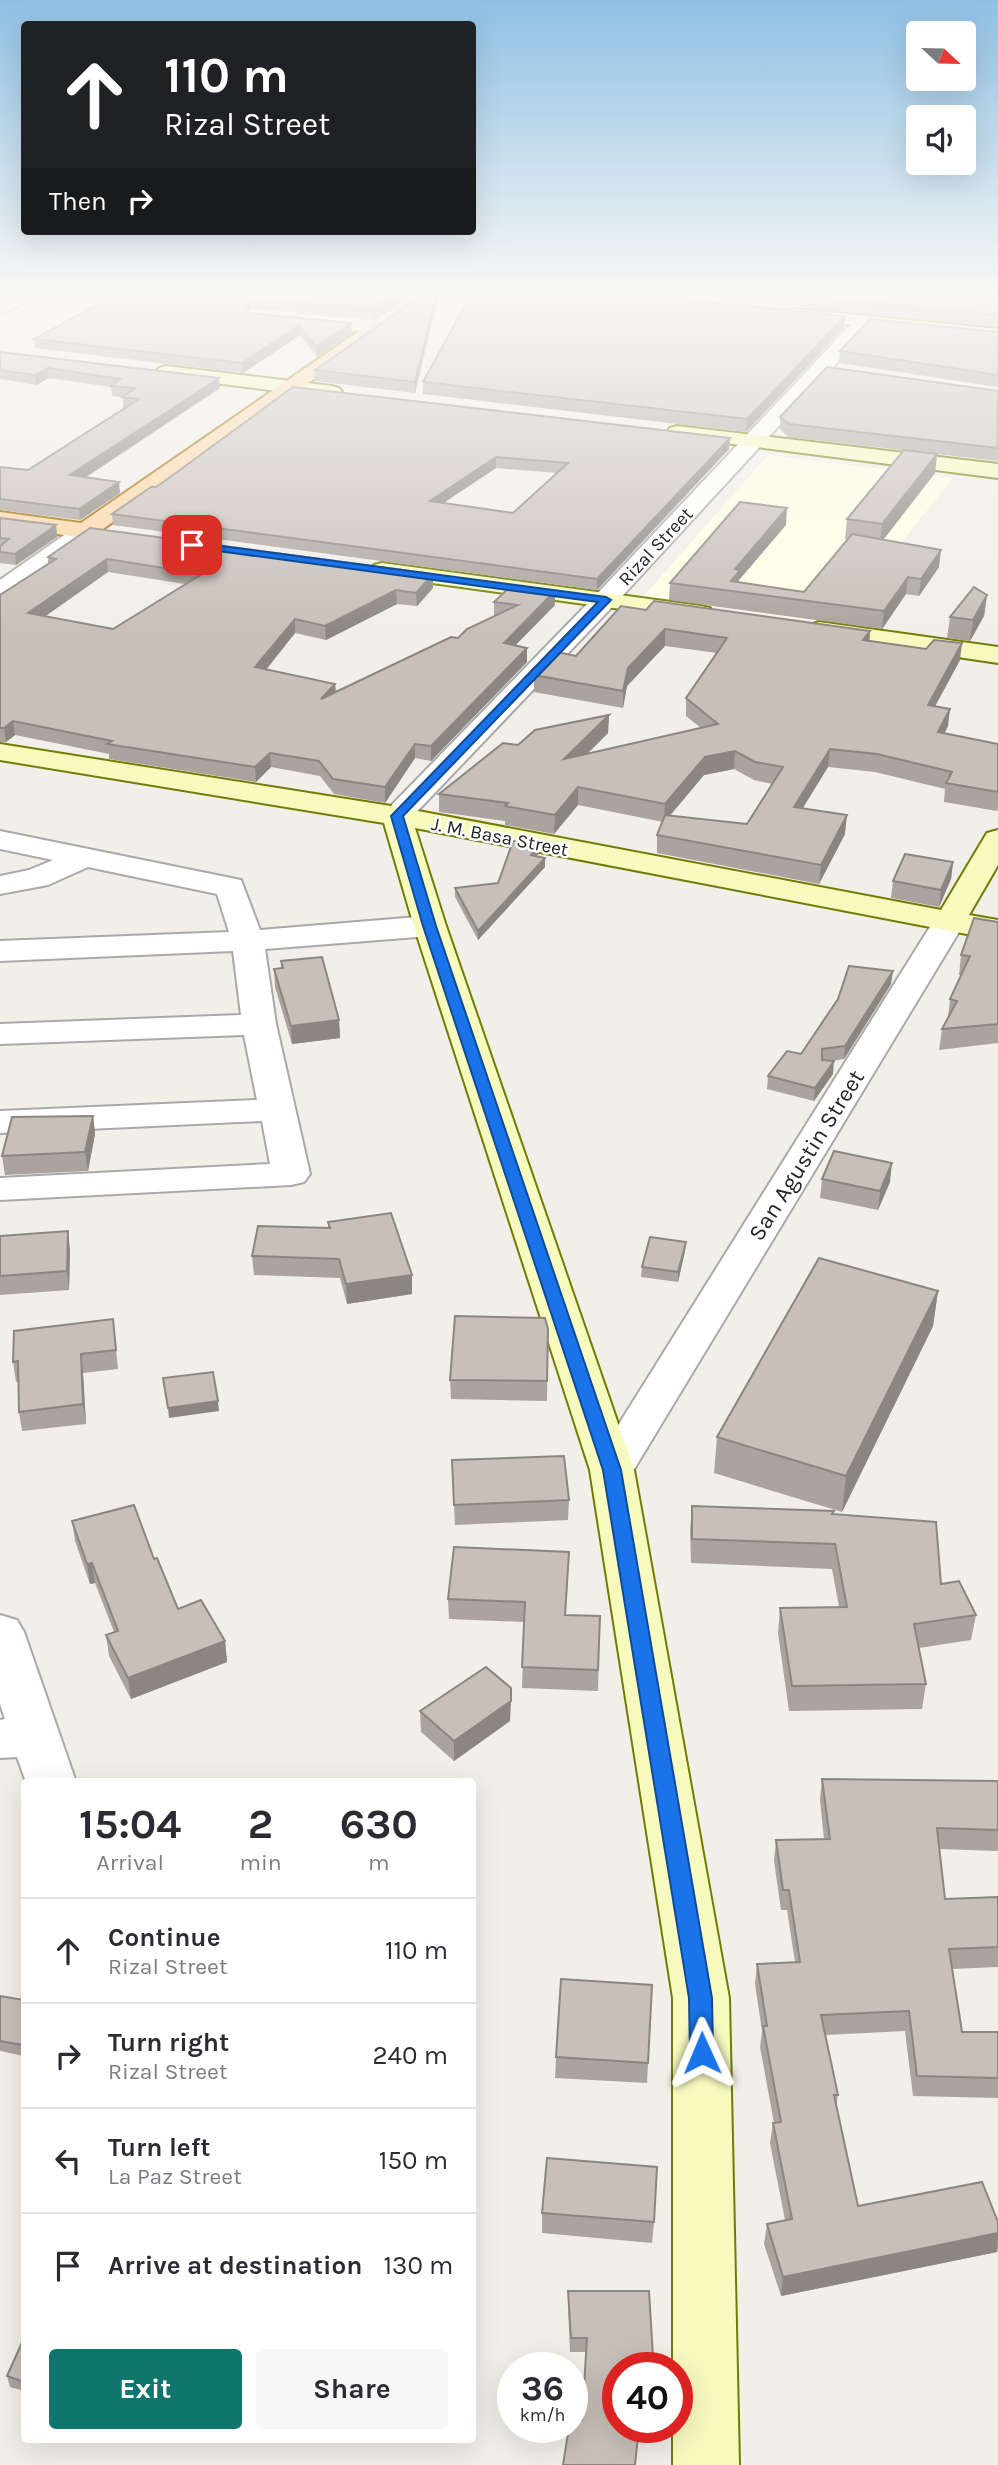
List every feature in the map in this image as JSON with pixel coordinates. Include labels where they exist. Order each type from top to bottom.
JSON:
[{"type":"main road","points":[[0,519],[85,531],[266,406]]},
{"type":"street","name":"Rizal Street","points":[[397,816],[606,600],[785,406]]},
{"type":"street","points":[[658,430],[998,471]]},
{"type":"street","points":[[0,591],[85,531],[113,535]]},
{"type":"street","points":[[359,567],[730,617]]},
{"type":"street","points":[[797,626],[998,655]]},
{"type":"street","name":"J. M. Basa Street","points":[[3,756],[397,816],[998,930]]},
{"type":"street","points":[[397,816],[429,926],[612,1470],[701,1998],[706,2465]]},
{"type":"street","name":"San Agustin Street","points":[[612,1470],[998,839]]},
{"type":"street","points":[[0,840],[230,887],[248,941],[259,1024],[291,1174],[0,1189]]},
{"type":"street","points":[[0,885],[37,878],[86,858]]},
{"type":"street","points":[[0,951],[248,941],[429,926]]},
{"type":"street","points":[[0,1034],[259,1024]]},
{"type":"street","points":[[0,1122],[279,1110]]},
{"type":"street","points":[[0,1632],[18,1738],[48,1778]]},
{"type":"shaded area","points":[[768,455],[953,478],[836,624],[644,596]]},
{"type":"building","points":[[128,406],[176,406],[70,475],[119,482],[79,509],[0,499],[0,467],[28,470]]},
{"type":"building","points":[[267,406],[456,406],[730,438],[597,579],[112,514],[151,487],[156,487]],"holes":[[[496,457],[568,463],[513,513],[430,501]]]},
{"type":"building","points":[[633,406],[759,406],[747,419]]},
{"type":"building","points":[[790,406],[998,406],[998,448],[789,424],[780,417]]},
{"type":"building","points":[[904,450],[937,454],[882,524],[847,519]]},
{"type":"building","points":[[740,502],[787,508],[735,569],[740,570],[731,581],[804,592],[852,534],[941,550],[921,579],[908,577],[884,611],[670,583]]},
{"type":"building","points":[[0,518],[56,525],[15,554],[0,552],[0,546],[9,539],[0,538]]},
{"type":"building","points":[[90,528],[433,574],[416,593],[396,590],[325,626],[295,619],[255,667],[335,684],[321,699],[451,637],[458,638],[467,629],[518,605],[494,602],[512,585],[555,591],[504,643],[527,648],[431,746],[415,744],[385,787],[333,779],[319,761],[270,753],[255,767],[107,744],[112,741],[13,721],[0,728],[0,595],[56,559],[48,557]],"holes":[[[107,559],[202,574],[113,629],[28,613]]]},
{"type":"building","points":[[974,587],[987,595],[973,620],[950,617]]},
{"type":"building","points":[[654,601],[870,631],[863,640],[926,649],[934,640],[962,643],[928,705],[950,709],[938,732],[998,744],[998,792],[946,783],[952,772],[877,754],[830,749],[794,807],[847,815],[821,865],[657,835],[665,815],[747,824],[783,767],[755,762],[735,751],[705,757],[665,804],[578,787],[555,815],[505,806],[508,803],[439,794],[503,743],[518,745],[535,730],[609,715],[564,759],[718,724],[686,698],[727,638],[665,629],[628,668],[623,691],[534,675],[557,652],[576,656],[621,606],[646,610]]},
{"type":"building","points":[[513,841],[538,846],[531,855],[545,858],[478,931],[455,888],[498,883]]},
{"type":"building","points":[[905,854],[953,862],[941,890],[893,881]]},
{"type":"building","points":[[974,918],[998,922],[998,1024],[942,1029],[957,1001],[950,999],[970,956],[961,955]]},
{"type":"building","points":[[322,957],[339,1020],[291,1026],[274,969],[283,968],[281,961]]},
{"type":"building","points":[[849,966],[893,971],[845,1046],[822,1049],[822,1060],[834,1061],[815,1088],[768,1076],[787,1051],[801,1054],[838,999]]},
{"type":"building","points":[[93,1116],[85,1152],[2,1156],[12,1117]]},
{"type":"building","points":[[834,1151],[892,1163],[880,1191],[822,1179]]},
{"type":"building","points":[[391,1213],[412,1275],[346,1284],[339,1259],[252,1256],[258,1226],[330,1228],[328,1222]]},
{"type":"building","points":[[68,1231],[67,1271],[0,1276],[0,1236]]},
{"type":"building","points":[[650,1237],[686,1242],[678,1272],[642,1267]]},
{"type":"building","points":[[819,1258],[938,1291],[846,1476],[717,1437]]},
{"type":"building","points":[[455,1316],[545,1318],[548,1329],[547,1381],[450,1380]]},
{"type":"building","points":[[113,1319],[116,1350],[81,1354],[83,1404],[19,1412],[18,1361],[13,1362],[14,1331]]},
{"type":"building","points":[[213,1372],[218,1401],[168,1408],[163,1378]]},
{"type":"building","points":[[564,1456],[569,1500],[454,1505],[452,1460]]},
{"type":"building","points":[[134,1505],[154,1559],[157,1558],[178,1609],[201,1600],[225,1641],[128,1678],[106,1635],[118,1631],[92,1563],[87,1564],[72,1521]]},
{"type":"building","points":[[692,1506],[834,1511],[832,1514],[936,1522],[941,1584],[959,1581],[976,1615],[914,1624],[926,1684],[792,1686],[780,1608],[847,1607],[835,1544],[692,1539]]},
{"type":"building","points":[[454,1547],[569,1552],[565,1615],[600,1616],[598,1670],[522,1667],[525,1602],[448,1599]]},
{"type":"building","points":[[486,1667],[511,1688],[511,1701],[454,1741],[420,1711]]},
{"type":"building","points":[[822,1779],[998,1781],[998,1830],[937,1828],[945,1899],[998,1897],[998,1947],[949,1949],[962,2032],[998,2032],[998,2078],[917,2076],[909,2011],[821,2015],[838,2095],[834,2095],[858,2206],[982,2182],[998,2222],[998,2233],[783,2277],[767,2224],[792,2219],[773,2123],[781,2122],[763,2026],[767,2026],[757,1964],[800,1962],[789,1890],[783,1890],[776,1840],[830,1839]]},
{"type":"building","points":[[561,1979],[652,1985],[648,2063],[556,2057]]},
{"type":"building","points":[[0,1996],[21,2000],[21,2045],[0,2041]]},
{"type":"building","points":[[547,2158],[657,2167],[654,2222],[542,2213]]},
{"type":"building","points":[[568,2291],[649,2291],[653,2352],[602,2352],[602,2443],[637,2443],[635,2465],[563,2465],[566,2443],[588,2443],[587,2338],[571,2338]]},
{"type":"building","points":[[21,2345],[21,2381],[7,2376]]},
{"type":"route","points":[[192,545],[606,600],[397,816],[429,926],[612,1470],[701,1998],[702,2053]]}]
